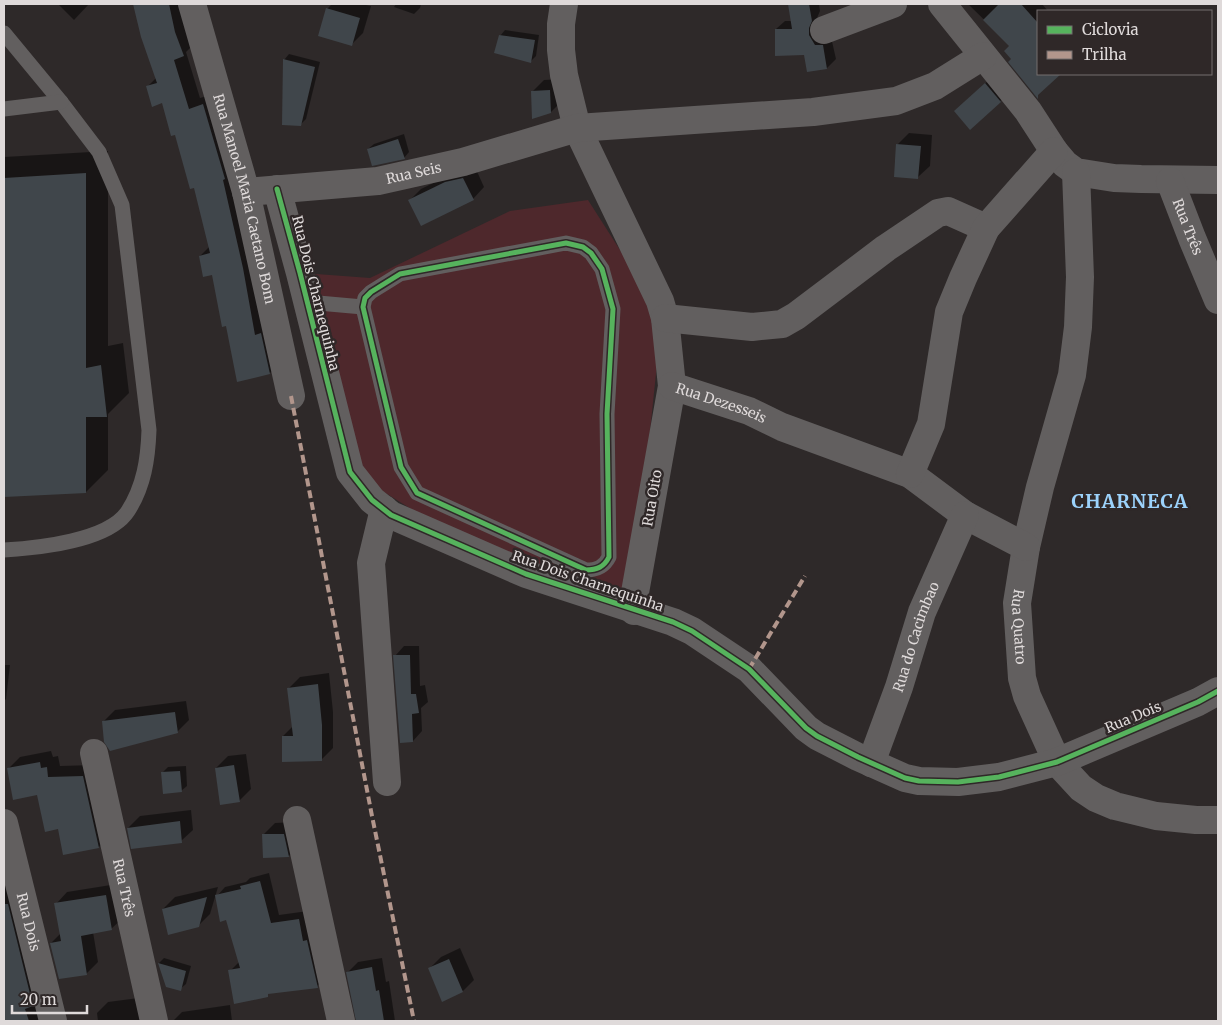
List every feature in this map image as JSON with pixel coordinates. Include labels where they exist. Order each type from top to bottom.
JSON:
[{"type":"street","name":"Rua Manoel Maria Caetano Bom","points":[[192,4],[246,192],[290,396]]},
{"type":"street","name":"Rua Dezesseis","points":[[564,4],[561,24],[561,50],[564,75],[577,128],[660,301],[665,318],[672,386],[750,411],[782,427],[910,474],[965,514],[1026,547]]},
{"type":"street","points":[[824,30],[893,4]]},
{"type":"street","points":[[942,4],[1028,111],[1054,151],[1065,164],[1076,172],[1114,178],[1170,181],[1218,180]]},
{"type":"street","name":"Rua Seis","points":[[246,192],[378,181],[463,162],[577,128],[813,112],[896,101],[935,86],[983,56]]},
{"type":"street","points":[[910,474],[930,424],[949,312],[963,278],[986,228],[1054,151]]},
{"type":"street","name":"Rua Quatro","points":[[1056,762],[1027,696],[1022,678],[1018,603],[1026,547],[1040,487],[1072,375],[1078,328],[1080,277],[1076,172]]},
{"type":"street","name":"Rua Três","points":[[1170,181],[1218,300]]},
{"type":"street","name":"Rua Dois Charnequinha","points":[[277,189],[350,472],[372,500],[384,509],[399,519],[526,574],[634,611],[673,622],[692,631],[749,669],[806,728],[817,736],[906,778],[936,782],[999,777],[1056,762]]},
{"type":"street","points":[[665,318],[752,327],[782,324],[796,316],[886,248],[938,213],[948,210],[986,228]]},
{"type":"street","name":"Rua Oito","points":[[634,611],[634,598],[672,386]]},
{"type":"street","points":[[384,509],[371,563],[371,582],[387,782]]},
{"type":"street","name":"Rua do Cacimbao","points":[[871,763],[899,687],[922,612],[965,514]]},
{"type":"street","name":"Rua Dois","points":[[1056,762],[1198,702],[1218,691]]},
{"type":"street","name":"Rua Três","points":[[94,753],[154,1021]]},
{"type":"street","points":[[1056,762],[1081,788],[1096,798],[1115,806],[1156,816],[1218,820]]},
{"type":"street","points":[[297,820],[341,1021]]},
{"type":"street","name":"Rua Dois","points":[[4,824],[53,1021]]},
{"type":"lane","points":[[4,33],[99,152],[122,205],[149,430],[143,481],[128,512],[116,523],[85,538],[4,550]]},
{"type":"lane","points":[[4,109],[61,102]]},
{"type":"lane","points":[[566,243],[583,247],[591,253],[602,269],[613,309],[607,414],[609,557],[606,563],[600,568],[586,570],[417,493],[400,467],[363,307],[365,298],[371,292],[400,274],[566,243]]},
{"type":"lane","points":[[307,302],[363,307]]},
{"type":"shaded area","points":[[588,200],[659,311],[659,345],[632,603],[543,573],[416,512],[352,472],[303,273],[370,278],[510,211]]},
{"type":"building","points":[[133,4],[169,4],[175,32],[184,56],[174,60],[189,109],[203,104],[225,179],[223,180],[243,268],[255,335],[261,333],[270,374],[237,382],[226,326],[222,327],[212,275],[203,277],[199,256],[210,253],[194,188],[190,189],[175,135],[171,136],[162,103],[152,107],[146,86],[157,83],[141,37]]},
{"type":"building","points":[[788,4],[809,4],[812,21],[809,35],[815,45],[823,45],[827,69],[807,72],[804,55],[775,56],[775,29],[792,29]]},
{"type":"building","points":[[999,4],[1021,4],[1037,22],[1037,75],[1060,75],[1038,95],[1038,99],[1008,62],[1011,59],[1004,51],[1009,46],[983,20]]},
{"type":"building","points":[[326,8],[360,18],[352,46],[318,36]]},
{"type":"building","points":[[499,35],[535,40],[531,63],[494,53]]},
{"type":"building","points":[[283,59],[315,67],[301,126],[282,125]]},
{"type":"building","points":[[985,83],[1001,102],[970,130],[954,111]]},
{"type":"building","points":[[550,90],[551,113],[532,119],[531,91]]},
{"type":"building","points":[[398,139],[405,159],[372,166],[367,149]]},
{"type":"building","points":[[896,144],[921,146],[918,179],[894,177]]},
{"type":"building","points":[[86,173],[86,368],[101,365],[107,417],[86,417],[86,493],[4,497],[4,178]]},
{"type":"building","points":[[463,178],[474,200],[421,226],[408,200],[445,182]]},
{"type":"building","points":[[393,655],[410,655],[411,694],[416,694],[419,713],[412,714],[413,742],[400,743]]},
{"type":"building","points":[[318,684],[322,725],[322,761],[282,762],[282,736],[293,736],[287,688]]},
{"type":"building","points":[[175,712],[178,733],[110,751],[104,742],[102,721]]},
{"type":"building","points":[[40,762],[41,768],[47,767],[48,777],[83,776],[99,848],[63,855],[58,829],[45,832],[37,795],[13,800],[7,768]]},
{"type":"building","points":[[234,765],[240,802],[220,805],[215,768]]},
{"type":"building","points":[[180,771],[182,792],[163,794],[161,772]]},
{"type":"building","points":[[180,821],[182,843],[131,849],[127,828]]},
{"type":"building","points":[[262,834],[284,834],[289,857],[263,858]]},
{"type":"building","points":[[260,881],[271,923],[299,919],[303,941],[307,940],[318,988],[268,994],[268,997],[234,1004],[228,970],[240,968],[226,920],[220,922],[215,895],[241,889],[240,886]]},
{"type":"building","points":[[106,895],[112,930],[81,936],[87,975],[59,979],[50,943],[61,941],[54,903]]},
{"type":"building","points":[[207,897],[199,927],[168,935],[162,909]]},
{"type":"building","points":[[4,904],[8,904],[33,1006],[25,1009],[29,1021],[4,1021]]},
{"type":"building","points":[[449,959],[463,992],[442,1002],[428,968]]},
{"type":"building","points":[[158,963],[186,971],[181,991],[166,987]]},
{"type":"building","points":[[372,967],[376,991],[379,990],[384,1021],[356,1021],[346,972]]},
{"type":"marked path","points":[[291,396],[372,816],[414,1021]]},
{"type":"marked path","points":[[749,669],[805,576]]},
{"type":"cycle path","points":[[277,189],[350,472],[372,500],[391,515],[526,574],[673,622],[692,631],[749,669],[806,728],[817,736],[905,778],[919,781],[958,782],[999,777],[1057,762],[1198,702],[1218,691]]},
{"type":"cycle path","points":[[566,243],[583,247],[591,253],[602,269],[613,309],[607,414],[609,557],[602,566],[590,570],[586,570],[417,493],[401,467],[363,307],[365,298],[371,292],[400,274],[566,243]]},
{"type":"district","name":"CHARNECA","points":[[1130,501]]}]
